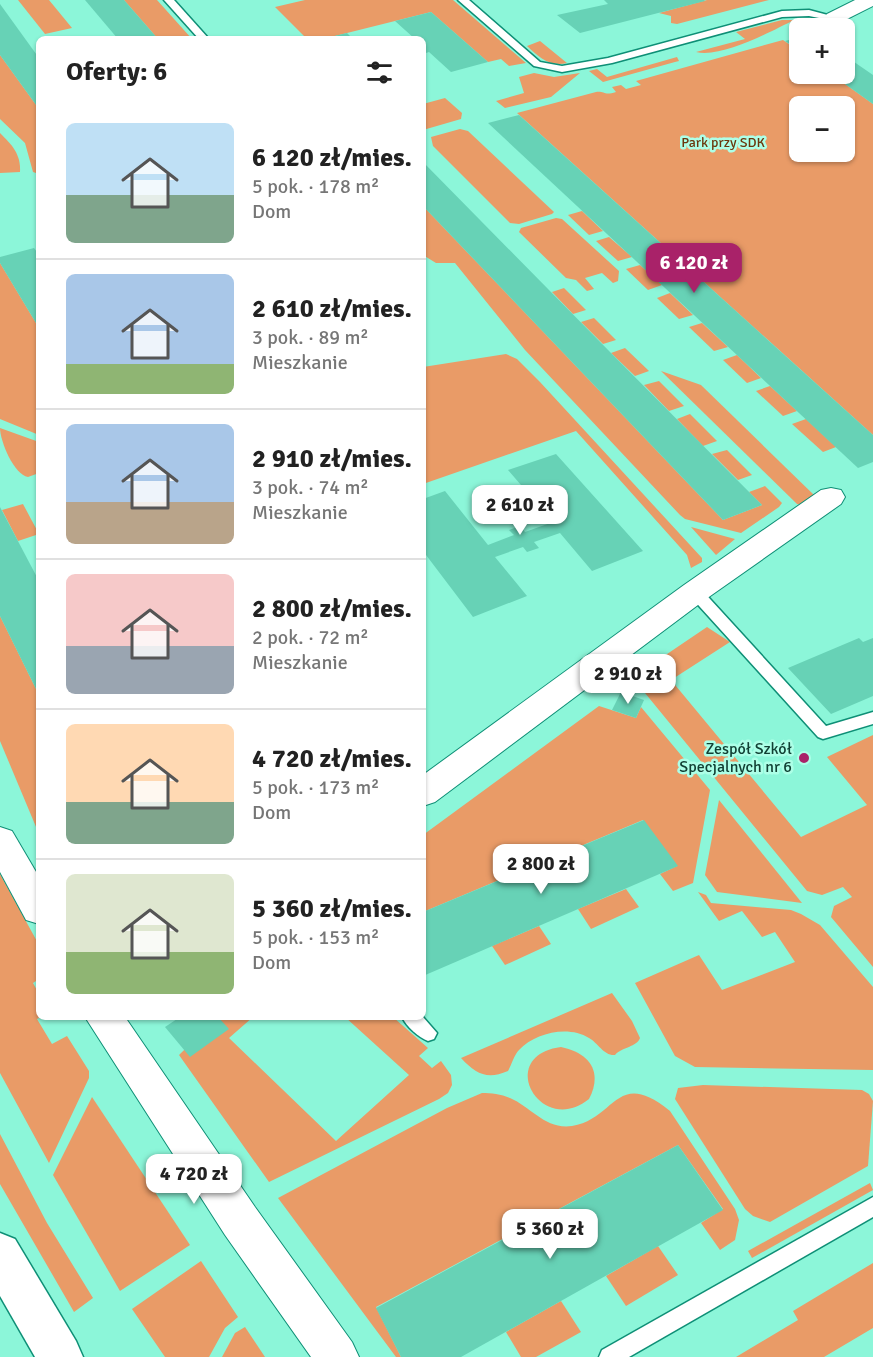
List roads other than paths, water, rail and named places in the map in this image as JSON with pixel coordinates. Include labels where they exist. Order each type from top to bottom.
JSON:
[{"type":"main road","points":[[0,1254],[60,1357]]},
{"type":"street","points":[[834,18],[870,0]]},
{"type":"street","points":[[426,791],[695,592],[831,497]]},
{"type":"street","points":[[0,841],[36,904]]},
{"type":"street","points":[[111,1020],[240,1221],[337,1357]]},
{"type":"lane","points":[[169,0],[201,36]]},
{"type":"lane","points":[[463,0],[537,64],[562,69],[609,61],[782,14],[809,13],[834,18]]},
{"type":"lane","points":[[695,592],[823,733],[873,718]]},
{"type":"lane","points":[[414,1020],[428,1033]]},
{"type":"lane","points":[[609,1357],[873,1206]]},
{"type":"place","name":"Zespół Szkół Specjalnych nr 6","points":[[804,758]]},
{"type":"park label","name":"Park przy SDK","points":[[723,142]]}]
